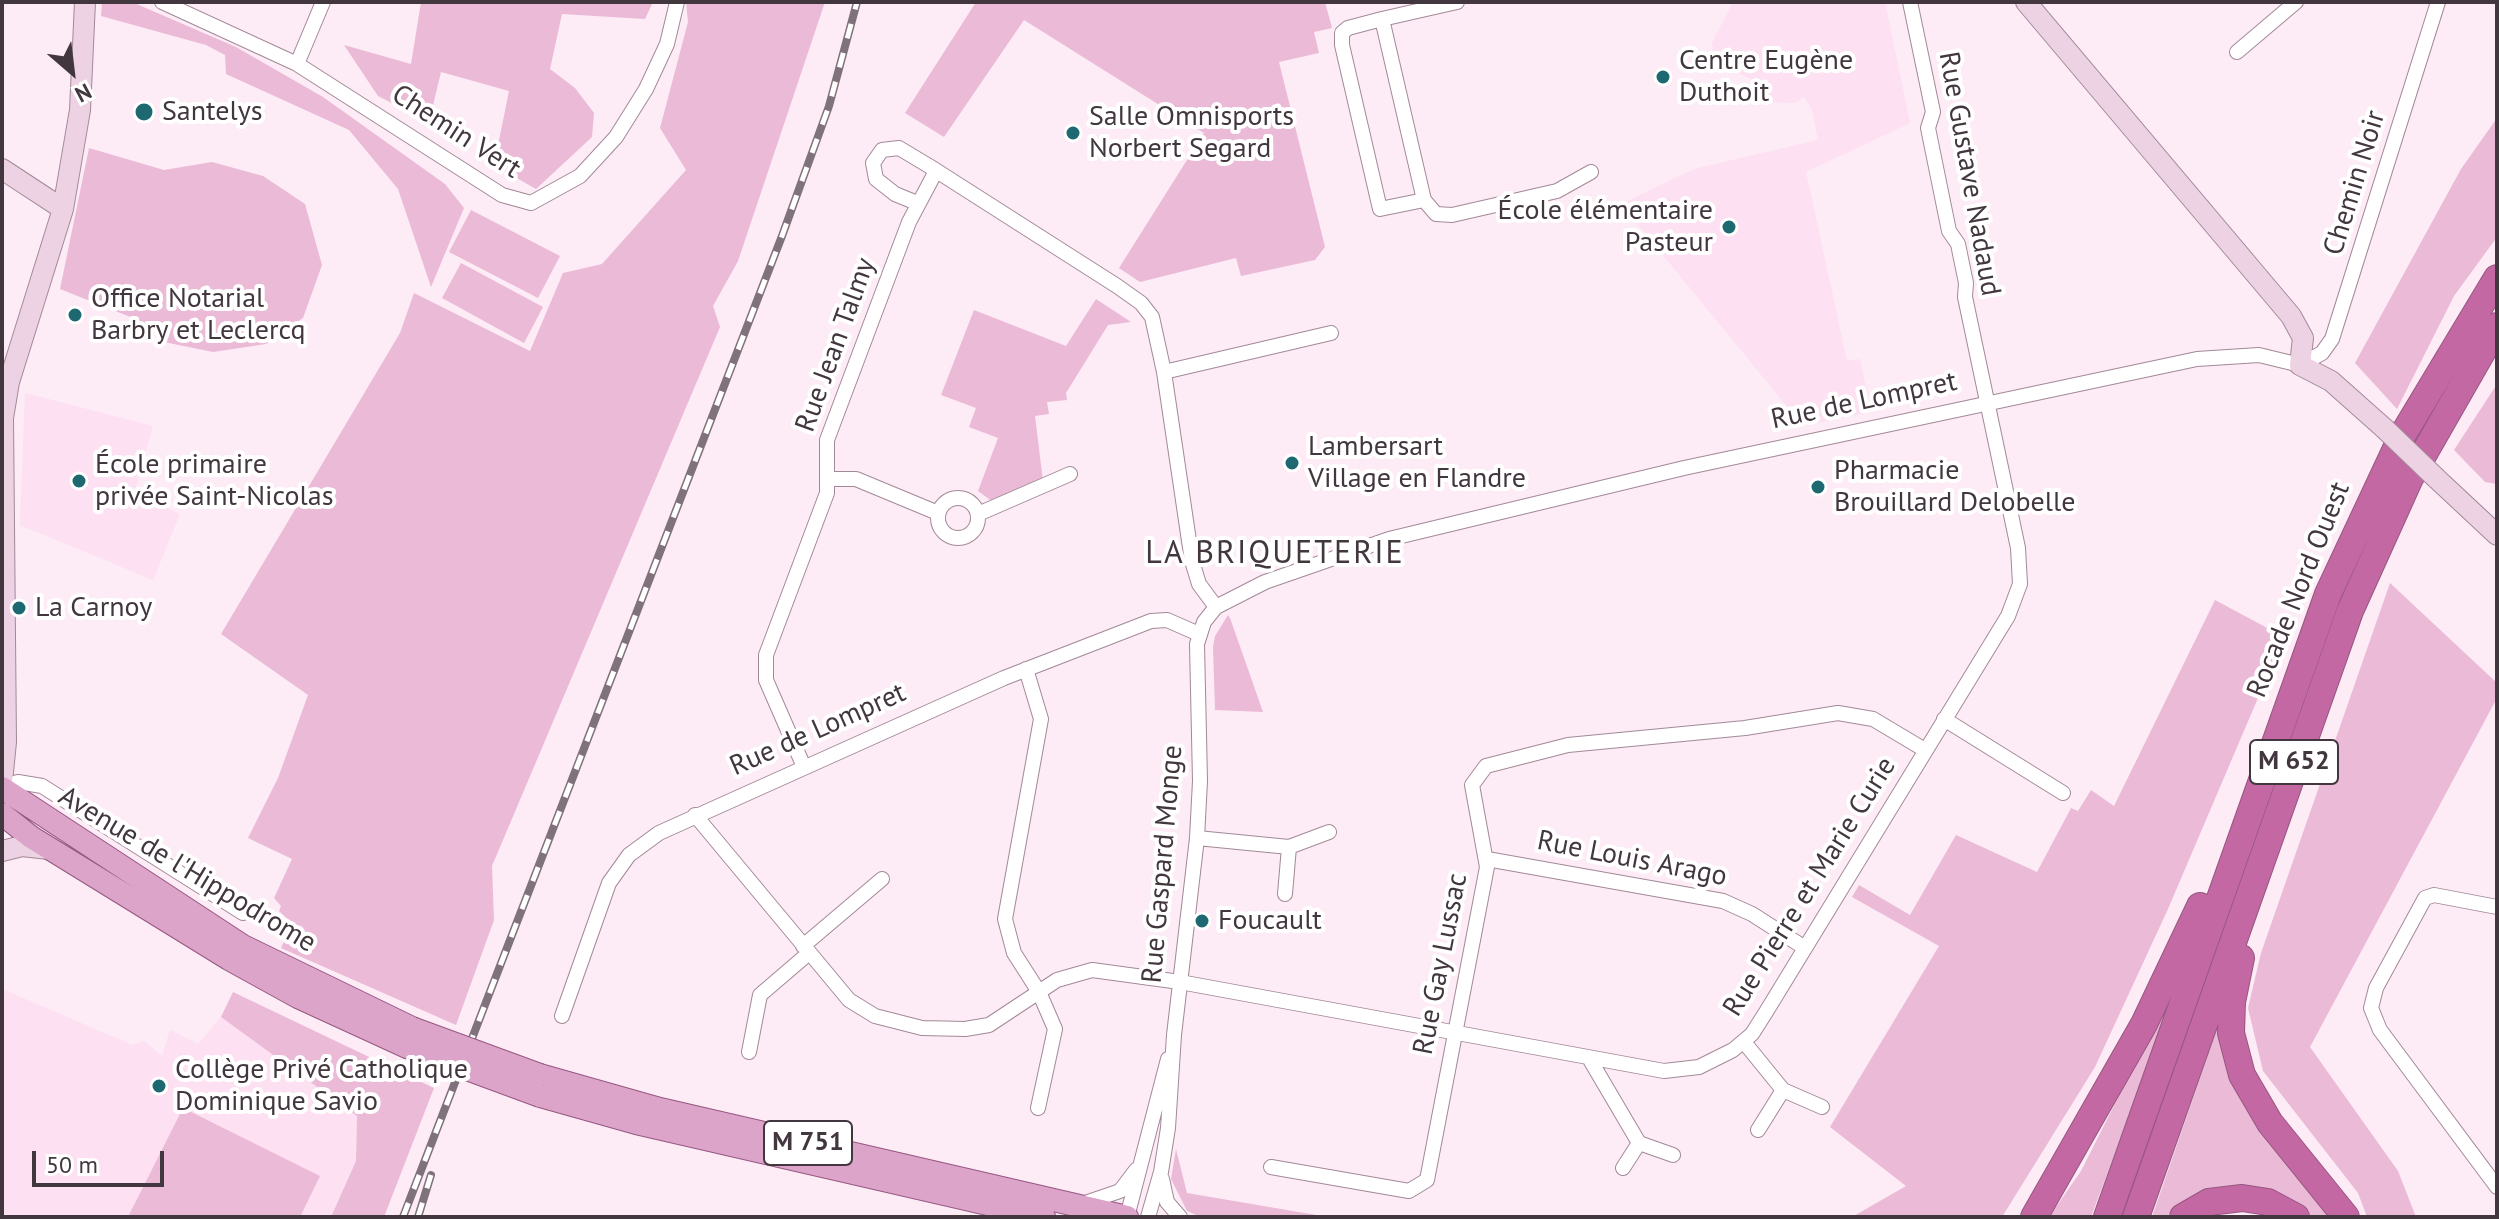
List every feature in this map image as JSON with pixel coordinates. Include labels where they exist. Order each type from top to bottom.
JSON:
[{"type":"highway","name":"Rocade Nord Ouest","points":[[2107,1217],[2281,717],[2354,532],[2429,386],[2497,278]]},
{"type":"highway","name":"Rocade Nord Ouest","points":[[2136,1217],[2295,762],[2375,550],[2424,452],[2497,326]]},
{"type":"highway","points":[[2295,762],[2260,899],[2237,972],[2231,1033],[2242,1075],[2260,1109],[2346,1217]]},
{"type":"highway","points":[[2034,1217],[2144,1024],[2249,811]]},
{"type":"highway","points":[[2183,1217],[2209,1202],[2242,1198],[2268,1202],[2296,1217]]},
{"type":"main road","name":"Avenue de l'Hippodrome","points":[[2,786],[243,946],[410,1038]]},
{"type":"main road","name":"Avenue de l'Hippodrome","points":[[2,814],[31,837],[265,979],[410,1038],[636,1123],[1044,1217]]},
{"type":"main road","name":"Avenue de l'Hippodrome","points":[[540,1086],[660,1109],[1127,1217]]},
{"type":"street","points":[[85,2],[81,102],[63,209],[5,401],[2,486],[6,742],[2,786],[18,782],[42,786],[243,913]]},
{"type":"street","name":"Chemin Vert","points":[[162,2],[297,64],[502,195],[531,203],[580,176],[616,137],[667,44],[677,2]]},
{"type":"street","points":[[297,64],[323,2]]},
{"type":"street","points":[[1424,200],[1380,209],[1342,33],[1353,26],[1435,4],[1457,2]]},
{"type":"street","name":"Rue Gustave Nadaud","points":[[1910,2],[1933,112],[1928,128],[1949,231],[1958,244],[1986,403]]},
{"type":"street","points":[[2026,2],[2291,316],[2303,338],[2300,365]]},
{"type":"street","points":[[2237,52],[2296,2]]},
{"type":"street","name":"Chemin Noir","points":[[2300,365],[2322,353],[2332,339],[2438,2]]},
{"type":"street","points":[[1382,19],[1424,200],[1436,214],[1452,215],[1557,191],[1591,172]]},
{"type":"street","points":[[917,203],[895,194],[876,179],[873,171],[876,155],[882,150],[899,148],[1141,303],[1155,325],[1192,561],[1199,584],[1216,607],[1199,634]]},
{"type":"street","points":[[2,169],[63,209]]},
{"type":"street","name":"Rue Jean Talmy","points":[[804,767],[770,691],[765,663],[829,479],[827,440],[917,203],[936,171]]},
{"type":"street","points":[[1164,372],[1331,333]]},
{"type":"street","name":"Rue de Lompret","points":[[1216,607],[1265,582],[1397,537],[1684,468],[2219,356],[2259,355],[2300,365],[2331,381],[2492,529]]},
{"type":"street","name":"Rue Pierre et Marie Curie","points":[[695,815],[806,949],[864,1012],[922,1028],[965,1029],[989,1025],[1069,975],[1092,970],[1180,982],[1589,1058],[1675,1071],[1710,1063],[1744,1042],[2008,616],[2020,584],[2018,548],[1986,403]]},
{"type":"street","points":[[978,514],[1070,474]]},
{"type":"street","points":[[829,479],[856,479],[938,513]]},
{"type":"street","points":[[958,498],[973,504],[978,514],[974,531],[958,539],[942,531],[938,513],[944,504],[958,498]]},
{"type":"street","name":"Rue de Lompret","points":[[562,1016],[614,873],[649,839],[695,815],[1026,669],[1159,619],[1199,634]]},
{"type":"street","name":"Rue Gaspard Monge","points":[[1148,1217],[1161,1172],[1172,1095],[1174,1035],[1197,838],[1199,634]]},
{"type":"street","points":[[1026,669],[1041,719],[1005,919],[1014,953],[1039,992],[1055,1029],[1038,1108]]},
{"type":"street","name":"Rue Gay Lussac","points":[[1271,1167],[1409,1191],[1421,1187],[1430,1172],[1487,859],[1472,785],[1486,766],[1501,759],[1591,742],[1745,728],[1838,713],[1873,719],[1925,750]]},
{"type":"street","points":[[1944,719],[2063,793]]},
{"type":"street","points":[[1197,838],[1289,847],[1329,832]]},
{"type":"street","points":[[2,851],[31,846],[59,852]]},
{"type":"street","points":[[1285,894],[1289,847]]},
{"type":"street","name":"Rue Louis Arago","points":[[1487,859],[1723,901],[1752,914],[1805,948]]},
{"type":"street","points":[[749,1052],[760,995],[882,879]]},
{"type":"street","points":[[2497,907],[2434,895],[2425,898],[2376,988],[2372,1014],[2385,1038],[2497,1187]]},
{"type":"street","name":"Rue Gaspard Monge","points":[[1127,1217],[1174,1035]]},
{"type":"street","points":[[1744,1042],[1783,1090],[1822,1107]]},
{"type":"street","points":[[1589,1058],[1639,1143],[1673,1155]]},
{"type":"street","points":[[1758,1130],[1783,1090]]},
{"type":"street","points":[[1078,1205],[1120,1191],[1131,1178],[1148,1140]]},
{"type":"street","points":[[1623,1168],[1639,1143]]},
{"type":"street","points":[[1161,1172],[1162,1191],[1180,1217]]},
{"type":"shaded area","points":[[102,2],[132,2],[236,47],[323,97],[445,184],[464,208],[431,287],[398,189],[349,130],[226,74],[225,55],[206,45],[101,16]]},
{"type":"shaded area","points":[[421,2],[653,2],[645,19],[562,14],[550,69],[575,88],[594,113],[592,137],[536,189],[494,165],[509,91],[441,72],[429,122],[378,96],[344,45],[411,64]]},
{"type":"shaded area","points":[[686,2],[825,2],[738,261],[713,306],[720,327],[492,866],[494,920],[456,1025],[281,948],[292,923],[279,911],[281,906],[274,898],[292,859],[248,838],[278,778],[308,695],[221,634],[400,333],[414,293],[530,351],[563,273],[602,264],[686,170],[660,128],[688,22]]},
{"type":"shaded area","points":[[976,2],[1325,2],[1332,28],[1314,32],[1319,53],[1279,62],[1325,247],[1315,260],[1241,276],[1236,258],[1140,282],[1119,268],[1204,133],[1024,20],[944,137],[905,113]]},
{"type":"shaded area","name":"École élémentaire Pasteur","points":[[1733,2],[1885,2],[1910,123],[1806,172],[1847,361],[1860,359],[1871,412],[1803,426],[1621,204],[1694,169],[1818,140],[1812,110],[1804,97],[1795,103],[1772,102],[1756,93],[1753,80],[1728,68],[1713,53],[1712,43]]},
{"type":"shaded area","points":[[2497,118],[2497,237],[2454,296],[2397,409],[2355,363],[2461,169]]},
{"type":"shaded area","points":[[89,148],[164,170],[212,162],[263,176],[305,204],[322,265],[303,318],[266,344],[213,352],[164,342],[143,322],[60,289]]},
{"type":"shaded area","points":[[471,210],[560,256],[538,298],[449,252]]},
{"type":"shaded area","points":[[461,263],[543,307],[524,343],[442,298]]},
{"type":"shaded area","points":[[1096,299],[1131,322],[1108,325],[1066,393],[1067,400],[1047,402],[1049,414],[1035,416],[1043,481],[993,502],[978,491],[998,438],[969,427],[976,408],[941,395],[974,310],[1066,346]]},
{"type":"shaded area","points":[[2497,384],[2497,484],[2485,482],[2454,450]]},
{"type":"shaded area","name":"École primaire privée Saint-Nicolas","points":[[25,393],[153,426],[134,494],[180,514],[153,580],[20,525]]},
{"type":"shaded area","points":[[2390,583],[2497,683],[2497,698],[2310,1047],[2398,1171],[2416,1217],[2367,1217],[2358,1193],[2263,1071],[2248,1008],[2261,953]]},
{"type":"shaded area","points":[[2215,600],[2284,637],[2168,909],[2095,1067],[2002,1217],[1852,1217],[1906,1186],[1830,1127],[1939,946],[1852,897],[1859,885],[1910,915],[1956,835],[2037,872],[2071,808],[2078,811],[2091,790],[2114,806]]},
{"type":"shaded area","points":[[1228,615],[1263,712],[1215,710],[1213,647],[1215,636]]},
{"type":"shaded area","points":[[2186,963],[2091,1217],[2049,1217],[2081,1171]]},
{"type":"shaded area","name":"Collège Privé Catholique Dominique Savio","points":[[2,989],[132,1045],[144,1041],[162,1056],[170,1030],[198,1044],[221,1017],[357,1116],[356,1161],[331,1217],[2,1217]]},
{"type":"shaded area","points":[[233,992],[434,1088],[384,1217],[331,1217],[356,1161],[357,1116],[221,1017]]},
{"type":"shaded area","points":[[2219,1023],[2338,1217],[2306,1217],[2226,1190],[2180,1203],[2166,1217],[2152,1217]]},
{"type":"shaded area","points":[[183,1108],[320,1176],[300,1217],[129,1215]]},
{"type":"shaded area","points":[[1176,1149],[1187,1193],[1328,1217],[1201,1217],[1187,1211],[1171,1179]]},
{"type":"railway","points":[[403,1217],[782,236],[829,106],[857,2]]},
{"type":"railway","points":[[418,1217],[431,1175]]},
{"type":"place","name":"Centre Eugène Duthoit","points":[[1663,77]]},
{"type":"place","name":"Santelys","points":[[144,112]]},
{"type":"place","name":"Salle Omnisports Norbert Segard","points":[[1073,133]]},
{"type":"place","name":"École élémentaire Pasteur","points":[[1729,227]]},
{"type":"place","name":"Office Notarial Barbry et Leclercq","points":[[75,315]]},
{"type":"place","name":"Lambersart Village en Flandre","points":[[1292,463]]},
{"type":"place","name":"École primaire privée Saint-Nicolas","points":[[79,481]]},
{"type":"place","name":"Pharmacie Brouillard Delobelle","points":[[1818,487]]},
{"type":"place","name":"La Carnoy","points":[[19,608]]},
{"type":"place","name":"Foucault","points":[[1202,921]]},
{"type":"place","name":"Collège Privé Catholique Dominique Savio","points":[[159,1086]]},
{"type":"district","name":"LA BRIQUETERIE","points":[[1275,554]]}]
